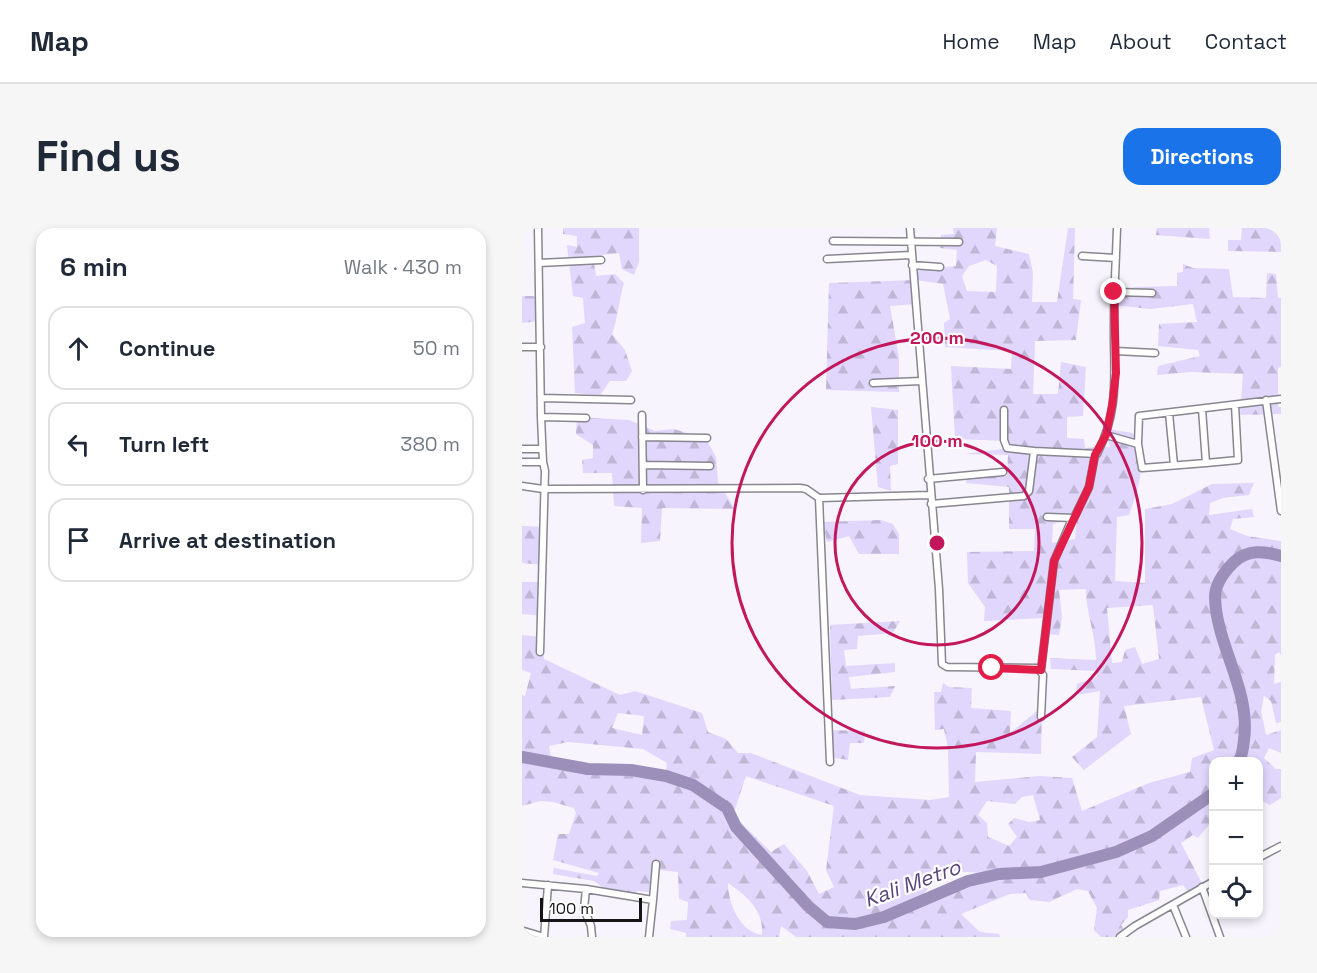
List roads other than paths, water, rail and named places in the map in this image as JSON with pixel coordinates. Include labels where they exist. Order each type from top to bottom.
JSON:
[{"type":"street","points":[[538,228],[541,417],[545,471],[540,652]]},
{"type":"street","points":[[910,228],[928,479],[939,589],[942,664],[948,667],[1041,670]]},
{"type":"street","points":[[1041,717],[1041,670],[1054,561],[1089,487],[1095,455],[1106,435],[1115,394],[1114,292],[1117,228]]},
{"type":"street","points":[[833,241],[911,239],[959,242]]},
{"type":"street","points":[[827,259],[911,255]]},
{"type":"street","points":[[1082,256],[1116,258]]},
{"type":"street","points":[[539,263],[602,260]]},
{"type":"street","points":[[912,265],[940,267]]},
{"type":"street","points":[[1114,292],[1152,293]]},
{"type":"street","points":[[522,347],[541,347]]},
{"type":"street","points":[[1115,351],[1155,353]]},
{"type":"street","points":[[873,383],[921,381]]},
{"type":"street","points":[[541,398],[631,400]]},
{"type":"street","points":[[1235,405],[1238,460],[1142,468],[1138,444],[1139,416],[1281,399]]},
{"type":"street","points":[[1266,400],[1281,511]]},
{"type":"street","points":[[1202,409],[1206,463]]},
{"type":"street","points":[[1004,410],[1006,448],[1095,455]]},
{"type":"street","points":[[1170,413],[1174,465]]},
{"type":"street","points":[[642,415],[643,490]]},
{"type":"street","points":[[541,417],[586,418]]},
{"type":"street","points":[[1106,435],[1138,444]]},
{"type":"street","points":[[642,437],[707,438]]},
{"type":"street","points":[[522,448],[542,449]]},
{"type":"street","points":[[931,504],[1021,498],[1027,495],[1034,451]]},
{"type":"street","points":[[522,462],[543,462]]},
{"type":"street","points":[[643,465],[710,466]]},
{"type":"street","points":[[928,479],[1003,472]]},
{"type":"street","points":[[522,486],[543,489],[806,489],[819,498],[930,495]]},
{"type":"street","points":[[819,498],[830,762]]},
{"type":"street","points":[[1047,517],[1072,519]]},
{"type":"street","points":[[1263,856],[1281,847]]},
{"type":"street","points":[[649,937],[656,864]]},
{"type":"street","points":[[522,883],[586,889],[653,900]]},
{"type":"street","points":[[1120,937],[1133,927],[1209,884]]},
{"type":"street","points":[[524,932],[544,937],[548,885]]},
{"type":"street","points":[[1202,887],[1220,937]]},
{"type":"street","points":[[586,889],[585,909],[592,937]]},
{"type":"street","points":[[1173,905],[1186,937]]},
{"type":"street","points":[[1133,927],[1136,937]]},
{"type":"waterway","name":"Kali Metro","points":[[1240,757],[1245,721],[1243,703],[1221,633],[1215,592],[1224,573],[1239,558],[1256,552],[1281,556]]},
{"type":"waterway","name":"Kali Metro","points":[[522,757],[588,769],[631,770],[666,776],[693,785],[727,808],[736,827],[808,906],[827,922],[855,924],[884,917],[968,881],[999,874],[1041,872],[1116,852],[1152,836],[1209,796]]}]
